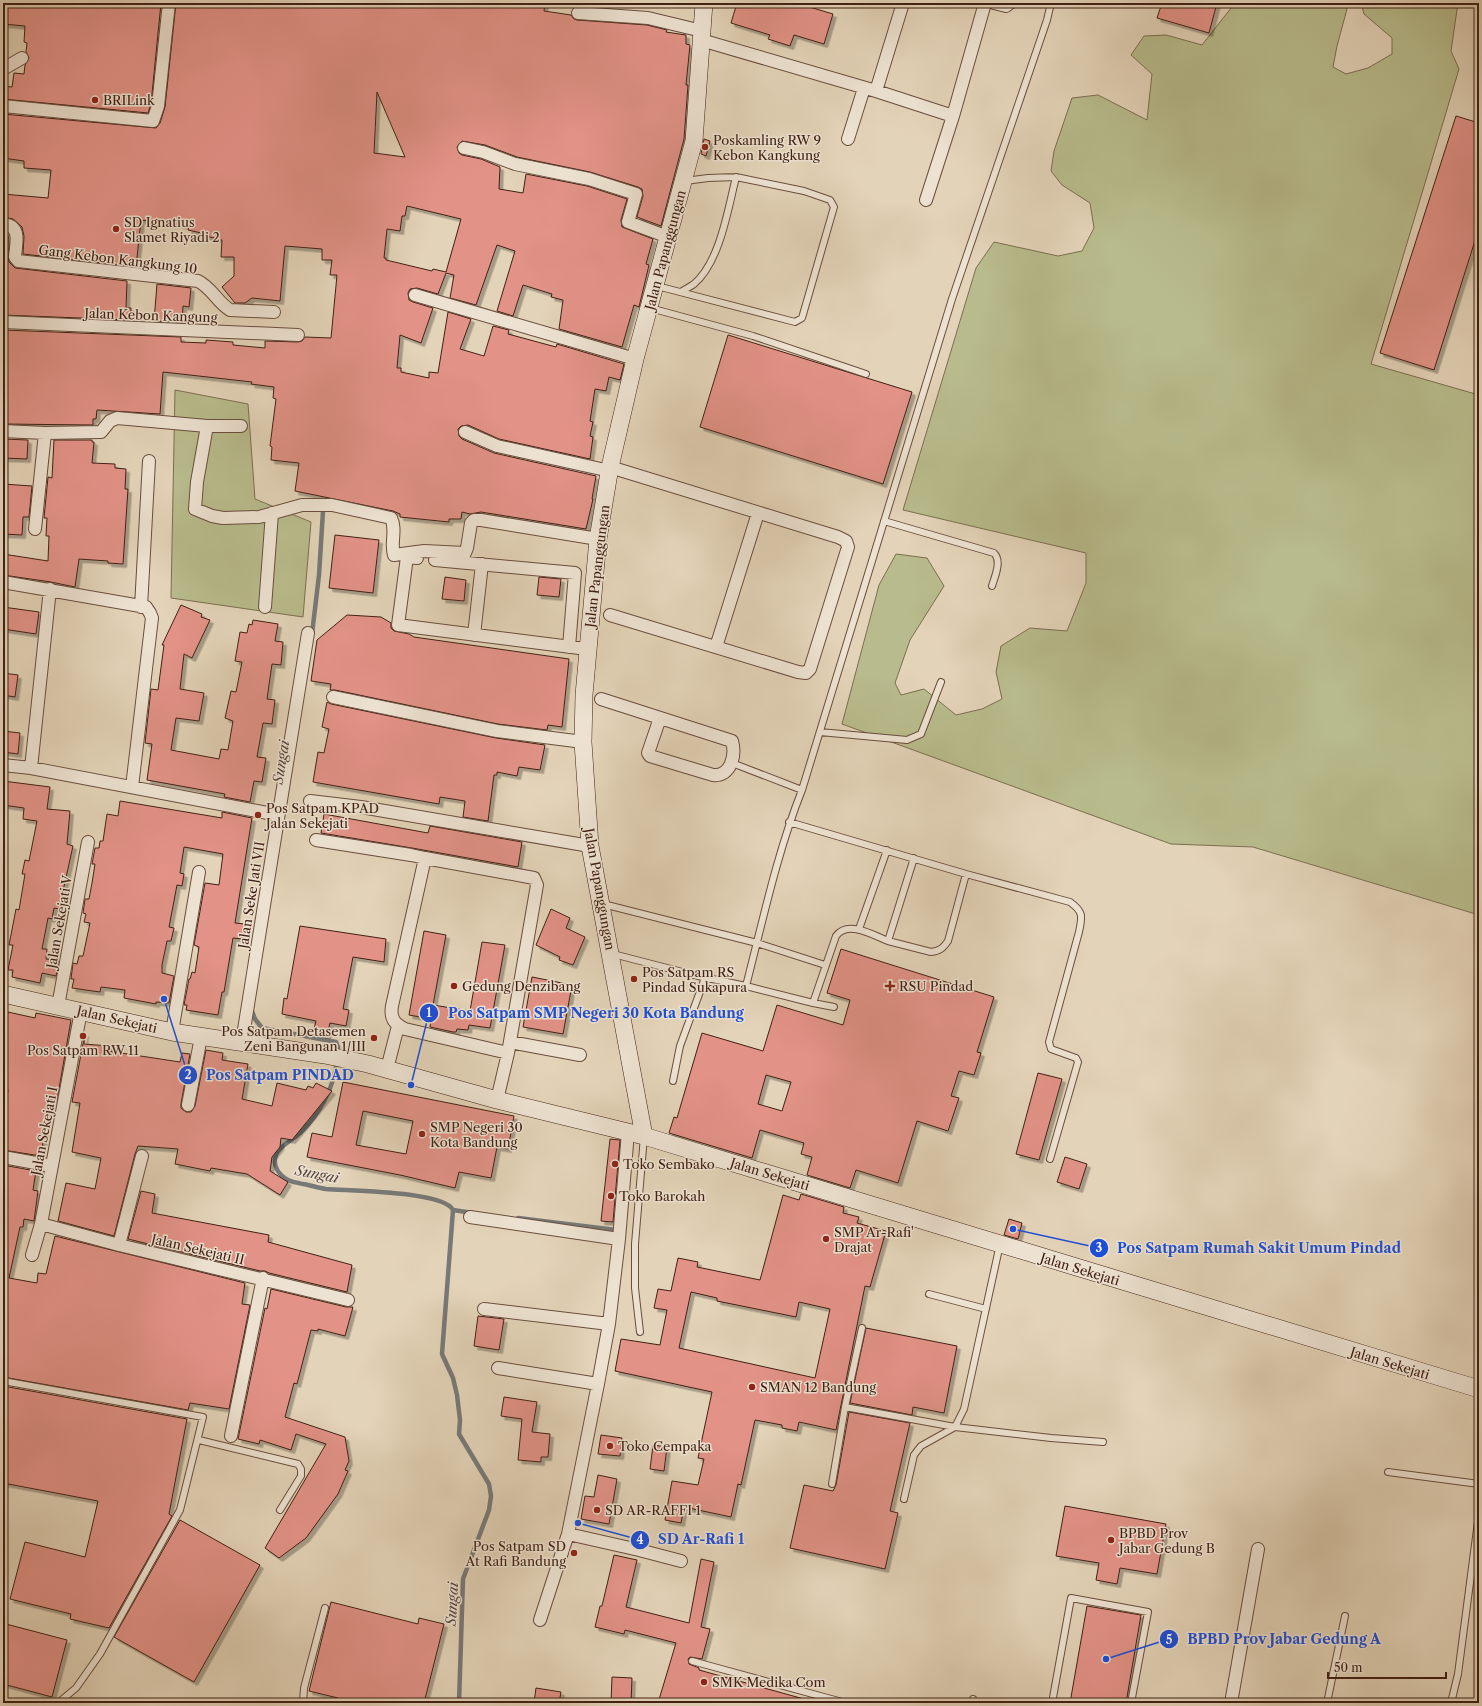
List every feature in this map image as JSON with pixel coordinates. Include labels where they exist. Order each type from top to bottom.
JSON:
[{"type":"street","points":[[3,106],[154,121],[158,106],[169,3]]},
{"type":"street","name":"Jalan Papanggungan","points":[[636,1134],[611,954],[590,846],[583,742],[587,649],[598,539],[610,469],[635,359],[694,141],[704,3]]},
{"type":"street","points":[[848,138],[870,90],[903,3]]},
{"type":"street","points":[[926,200],[954,116],[985,3]]},
{"type":"street","points":[[994,3],[1006,6],[1010,3]]},
{"type":"street","points":[[578,13],[648,18],[954,116]]},
{"type":"street","points":[[3,70],[22,58]]},
{"type":"street","points":[[464,148],[483,152],[515,164],[589,178],[636,194],[628,222],[668,237]]},
{"type":"street","name":"Gang Kebon Kangkung 10","points":[[3,224],[14,229],[18,233],[15,257],[18,261],[198,282],[206,286],[225,307],[230,310],[274,312]]},
{"type":"street","points":[[415,295],[635,359]]},
{"type":"street","name":"Jalan Kebon Kangung","points":[[3,322],[298,335]]},
{"type":"street","points":[[3,431],[45,433],[101,432],[110,421],[117,418],[207,426],[241,426]]},
{"type":"street","points":[[207,426],[197,482],[195,509],[212,516],[223,518],[259,517],[302,505],[332,505],[386,516],[391,518],[393,522],[394,555],[424,551],[465,553],[468,548],[471,523],[474,520],[598,539]]},
{"type":"street","points":[[465,432],[497,446],[610,469],[842,538],[846,541],[848,546],[809,672],[798,672],[610,615]]},
{"type":"street","points":[[36,529],[45,433]]},
{"type":"street","points":[[141,607],[149,461]]},
{"type":"street","points":[[265,607],[272,513]]},
{"type":"street","points":[[716,648],[758,513]]},
{"type":"street","points":[[569,647],[575,573],[407,557],[398,625],[474,635],[569,647],[587,649]]},
{"type":"street","points":[[474,635],[482,564]]},
{"type":"street","points":[[3,582],[50,589],[148,609],[152,618],[132,787]]},
{"type":"street","points":[[31,768],[50,589]]},
{"type":"street","name":"Jalan Seke Jati VII","points":[[242,1042],[308,633]]},
{"type":"street","points":[[333,697],[497,731],[583,742]]},
{"type":"street","points":[[601,699],[732,741],[732,763],[724,774],[715,776],[651,757],[648,753],[660,718]]},
{"type":"street","points":[[3,765],[31,768],[278,815]]},
{"type":"street","points":[[310,801],[361,807],[590,846]]},
{"type":"street","points":[[316,840],[411,855],[534,878],[537,881],[538,885],[527,950],[497,1100]]},
{"type":"street","name":"Jalan Sekejati V","points":[[58,1006],[88,842]]},
{"type":"street","points":[[425,858],[391,1013],[393,1020],[398,1026],[405,1029],[508,1047],[580,1055]]},
{"type":"street","points":[[172,1032],[199,872]]},
{"type":"street","name":"Jalan Sekejati","points":[[3,994],[172,1032],[325,1054],[387,1069],[497,1100],[636,1134],[1479,1390]]},
{"type":"street","name":"Jalan Sekejati I","points":[[32,1255],[41,1224],[80,1011]]},
{"type":"street","points":[[387,1069],[398,1026]]},
{"type":"street","points":[[188,1105],[201,1037]]},
{"type":"street","points":[[540,1620],[568,1534],[598,1384],[609,1324],[619,1239],[636,1134]]},
{"type":"street","points":[[119,1244],[142,1156]]},
{"type":"street","points":[[3,1157],[52,1166]]},
{"type":"street","points":[[470,1217],[619,1239]]},
{"type":"street","name":"Jalan Sekejati II","points":[[41,1224],[348,1300]]},
{"type":"street","points":[[231,1436],[263,1278]]},
{"type":"street","points":[[484,1309],[609,1324]]},
{"type":"street","points":[[498,1368],[598,1384]]},
{"type":"street","points":[[568,1534],[639,1550],[681,1562]]},
{"type":"street","points":[[1231,1703],[1258,1549]]},
{"type":"lane","points":[[746,986],[789,822],[802,790],[952,299],[1052,3]]},
{"type":"lane","points":[[655,285],[795,322],[802,318],[834,207],[830,200],[804,192],[736,177],[708,178],[684,182]]},
{"type":"lane","points":[[681,292],[694,283],[714,255],[723,232],[736,177]]},
{"type":"lane","points":[[649,308],[753,336],[866,374]]},
{"type":"lane","points":[[884,521],[994,553],[997,556],[998,562],[992,586]]},
{"type":"lane","points":[[820,732],[908,740],[921,734],[941,682]]},
{"type":"lane","points":[[732,763],[802,790]]},
{"type":"lane","points":[[789,822],[966,874],[1070,902],[1078,908],[1082,916],[1079,932],[1049,1042],[1051,1049],[1078,1060],[1050,1159]]},
{"type":"lane","points":[[859,929],[887,850]]},
{"type":"lane","points":[[888,941],[914,858]]},
{"type":"lane","points":[[812,1003],[836,936],[839,932],[844,930],[859,929],[888,941],[931,952],[938,951],[943,948],[948,940],[966,874]]},
{"type":"lane","points":[[602,904],[757,943],[825,965]]},
{"type":"lane","points":[[611,954],[706,978],[834,1007]]},
{"type":"lane","points":[[673,1081],[680,1046],[706,978]]},
{"type":"lane","points":[[636,1134],[635,1288],[640,1332]]},
{"type":"lane","points":[[904,1499],[914,1454],[921,1446],[955,1427],[964,1408],[1000,1244]]},
{"type":"lane","points":[[929,1294],[986,1308]]},
{"type":"lane","points":[[832,1484],[845,1407],[862,1328]]},
{"type":"lane","points":[[3,1381],[203,1417],[199,1440],[180,1510],[100,1654],[76,1688],[58,1703]]},
{"type":"lane","points":[[845,1407],[955,1427],[1051,1438],[1103,1442]]},
{"type":"lane","points":[[199,1440],[298,1464],[301,1469],[301,1476],[280,1510]]},
{"type":"lane","points":[[1388,1472],[1479,1484]]},
{"type":"lane","points":[[1451,1703],[1458,1674],[1479,1514]]},
{"type":"lane","points":[[1052,1703],[1071,1598],[1148,1612],[1131,1703]]},
{"type":"lane","points":[[303,1703],[304,1688],[325,1608]]},
{"type":"lane","points":[[1326,1703],[1345,1616]]},
{"type":"lane","points":[[692,1661],[846,1703]]},
{"type":"green space","points":[[1235,3],[1343,3],[1347,9],[1333,67],[1346,74],[1368,68],[1392,54],[1392,38],[1364,14],[1361,3],[1458,3],[1451,51],[1459,69],[1371,364],[1479,395],[1479,915],[1253,847],[1171,844],[842,724],[879,585],[896,554],[927,558],[944,586],[910,640],[895,683],[901,695],[924,689],[956,715],[982,709],[1002,699],[996,672],[1001,646],[1030,628],[1067,631],[1086,583],[1086,553],[903,510],[976,268],[994,242],[1058,256],[1082,251],[1094,228],[1090,203],[1062,185],[1051,171],[1054,151],[1072,98],[1098,95],[1147,120],[1152,74],[1131,55],[1144,36],[1166,35],[1202,45]]},
{"type":"green space","points":[[175,390],[248,404],[255,499],[311,522],[303,617],[171,598]]},
{"type":"building","points":[[3,3],[161,3],[151,104],[148,113],[3,99],[3,86],[12,87],[14,73],[24,74],[25,65],[29,58],[26,52],[27,43],[24,42],[25,26],[3,24]]},
{"type":"building","points":[[176,3],[202,3],[241,7],[241,3],[545,3],[544,11],[571,15],[577,20],[647,25],[667,30],[666,32],[686,35],[686,44],[690,45],[686,85],[688,85],[684,139],[661,226],[637,217],[643,196],[642,189],[638,187],[590,172],[517,157],[485,145],[462,141],[457,147],[459,153],[462,155],[481,159],[500,167],[499,189],[523,193],[526,174],[587,186],[627,199],[621,220],[622,227],[653,239],[646,264],[649,265],[639,307],[634,305],[622,347],[559,329],[563,300],[551,297],[552,294],[523,285],[513,316],[497,311],[515,251],[497,245],[476,305],[450,298],[454,275],[446,273],[438,294],[417,288],[410,289],[408,293],[409,300],[433,308],[421,343],[400,335],[397,368],[401,368],[401,372],[429,378],[429,372],[438,373],[448,312],[471,319],[460,349],[484,356],[493,326],[509,330],[508,334],[556,347],[557,344],[624,364],[620,380],[609,377],[606,391],[595,389],[590,421],[593,422],[590,436],[593,437],[590,459],[499,439],[468,425],[461,426],[458,429],[459,436],[462,439],[494,453],[596,476],[593,499],[586,529],[481,512],[470,514],[462,512],[461,519],[449,519],[449,522],[400,517],[400,514],[393,511],[295,491],[299,463],[271,460],[272,447],[270,446],[276,399],[273,398],[274,387],[251,384],[252,382],[163,372],[160,414],[97,410],[96,419],[93,419],[93,425],[3,424],[3,330],[181,337],[181,342],[206,343],[206,340],[233,342],[233,345],[265,348],[265,341],[298,342],[302,341],[305,337],[331,338],[337,275],[330,275],[332,260],[322,260],[322,249],[285,246],[280,301],[252,298],[245,303],[235,303],[222,287],[234,276],[234,257],[221,257],[222,240],[206,236],[206,234],[188,230],[189,226],[141,220],[136,267],[23,254],[24,236],[22,227],[13,219],[3,217],[3,194],[48,198],[51,170],[24,168],[24,161],[3,158],[3,114],[156,128],[160,123],[165,107]],"holes":[[[377,92],[405,157],[374,153]],[[407,206],[461,219],[446,272],[433,269],[432,271],[386,260],[386,258],[384,258],[387,229],[400,231],[402,216],[405,216]]]},
{"type":"building","points":[[737,3],[796,3],[833,14],[824,44],[794,35],[790,46],[768,39],[770,35],[731,23]]},
{"type":"building","points":[[1162,3],[1217,3],[1209,33],[1157,18]]},
{"type":"building","points":[[1456,116],[1479,123],[1479,228],[1434,370],[1380,353]]},
{"type":"building","name":"Poskamling RW 9 Kebon Kangkung","points":[[704,139],[710,141],[706,156],[701,154]]},
{"type":"building","points":[[3,232],[8,235],[8,248],[3,247]]},
{"type":"building","points":[[8,248],[9,262],[15,268],[127,281],[126,308],[131,308],[131,320],[3,315],[3,293]]},
{"type":"building","points":[[157,284],[191,288],[189,307],[183,306],[182,322],[154,321]]},
{"type":"building","points":[[728,335],[912,392],[883,484],[700,427]]},
{"type":"building","points":[[3,439],[28,440],[27,459],[3,458]]},
{"type":"building","points":[[54,440],[92,440],[92,442],[94,442],[92,463],[115,464],[115,468],[126,469],[125,489],[128,489],[123,564],[108,563],[108,561],[79,559],[75,587],[3,575],[3,554],[48,561],[49,536],[46,536],[47,518],[44,518],[48,477],[52,478]]},
{"type":"building","points":[[3,484],[32,486],[29,517],[23,517],[22,535],[3,534]]},
{"type":"building","points":[[335,535],[379,540],[373,593],[329,588]]},
{"type":"building","points":[[445,577],[466,580],[464,601],[442,599]]},
{"type":"building","points":[[539,577],[561,579],[559,597],[537,595]]},
{"type":"building","points":[[181,605],[202,614],[201,617],[210,620],[192,658],[184,654],[180,689],[204,693],[199,721],[176,718],[171,750],[219,759],[221,749],[228,750],[233,721],[225,718],[231,691],[236,692],[242,662],[235,661],[240,632],[247,633],[249,624],[252,625],[253,620],[278,624],[275,641],[283,642],[281,665],[272,664],[267,699],[275,700],[272,724],[263,723],[257,757],[266,758],[262,782],[254,781],[250,802],[224,797],[225,794],[147,780],[152,744],[145,743],[151,689],[158,690],[164,645],[162,645]]},
{"type":"building","points":[[3,607],[39,612],[36,634],[3,629]]},
{"type":"building","points":[[347,615],[381,617],[391,623],[391,628],[394,631],[409,634],[414,637],[569,659],[562,727],[548,725],[547,730],[498,724],[330,690],[331,684],[311,681],[317,640]]},
{"type":"building","points":[[3,673],[18,675],[15,697],[3,695]]},
{"type":"building","points":[[327,702],[496,738],[545,745],[540,770],[519,767],[517,776],[497,772],[497,775],[494,775],[488,821],[463,817],[465,801],[440,797],[439,804],[313,782],[318,752],[324,753],[329,729],[322,727]]},
{"type":"building","points":[[3,731],[20,733],[18,754],[3,752]]},
{"type":"building","points":[[3,781],[50,787],[47,809],[70,811],[67,844],[73,846],[59,909],[54,908],[52,919],[48,918],[42,949],[47,949],[46,959],[59,961],[56,976],[42,973],[40,983],[12,977],[13,970],[8,970],[13,945],[9,945],[16,909],[19,910],[25,874],[22,874],[25,860],[29,861],[37,821],[23,819],[24,808],[3,805]]},
{"type":"building","points":[[120,801],[222,818],[222,812],[252,818],[235,923],[245,924],[242,939],[233,938],[224,992],[222,992],[218,1015],[186,1010],[187,1005],[184,1005],[189,979],[192,972],[195,973],[199,947],[194,945],[205,883],[219,885],[223,854],[184,847],[180,873],[184,874],[182,886],[177,885],[169,927],[174,928],[171,941],[167,941],[162,965],[162,973],[174,976],[169,1003],[156,1002],[156,1004],[124,998],[125,990],[101,987],[100,992],[72,988],[74,979],[71,979],[73,963],[77,964],[79,956],[83,956],[90,923],[84,922],[86,914],[83,913],[85,899],[89,899],[92,883],[95,864],[92,864],[95,848],[99,848],[100,841],[103,841],[107,814],[118,816]]},
{"type":"building","points":[[324,814],[428,833],[430,826],[522,842],[518,867],[321,833]]},
{"type":"building","points":[[551,909],[570,918],[566,928],[585,937],[573,965],[559,960],[560,957],[536,945]]},
{"type":"building","points":[[300,926],[386,939],[384,962],[353,957],[343,1009],[349,1010],[346,1026],[330,1023],[327,1035],[313,1033],[316,1021],[282,1014],[284,998],[287,999]]},
{"type":"building","points":[[424,931],[446,935],[433,1005],[470,1011],[482,942],[505,945],[490,1028],[469,1025],[468,1030],[457,1029],[456,1032],[453,1032],[430,1027],[431,1019],[409,1015]]},
{"type":"building","points":[[841,949],[994,997],[977,1052],[981,1053],[974,1075],[959,1071],[951,1096],[959,1098],[948,1131],[917,1121],[898,1183],[856,1170],[850,1188],[807,1175],[812,1157],[801,1154],[804,1143],[760,1130],[752,1158],[669,1133],[674,1117],[677,1118],[702,1033],[763,1051],[777,1005],[843,1025],[850,1000],[827,993]],"holes":[[[766,1075],[791,1082],[782,1111],[758,1104]]]},
{"type":"building","points":[[532,977],[572,985],[563,1034],[523,1027]]},
{"type":"building","points":[[8,1012],[35,1018],[36,1013],[71,1020],[57,1100],[49,1099],[41,1156],[3,1150],[3,1127],[8,1090],[3,1089],[3,1043]]},
{"type":"building","points":[[85,1033],[84,1044],[109,1046],[108,1051],[180,1062],[182,1053],[190,1054],[181,1104],[181,1108],[186,1112],[191,1112],[195,1106],[206,1050],[223,1053],[222,1060],[248,1064],[242,1099],[272,1106],[277,1083],[306,1090],[308,1086],[313,1088],[316,1083],[332,1091],[292,1140],[281,1138],[280,1147],[272,1157],[270,1171],[288,1182],[280,1195],[247,1174],[211,1168],[210,1171],[175,1164],[178,1149],[138,1146],[114,1236],[58,1221],[66,1183],[95,1189],[101,1158],[72,1152],[80,1103],[72,1102]]},
{"type":"building","points":[[1038,1073],[1062,1079],[1039,1160],[1016,1154]]},
{"type":"building","name":"SMP Negeri 30 Kota Bandung","points":[[343,1082],[514,1116],[508,1149],[497,1147],[491,1178],[459,1172],[455,1188],[400,1175],[307,1157],[312,1133],[332,1137]],"holes":[[[363,1111],[413,1121],[406,1154],[356,1145]]]},
{"type":"building","points":[[610,1139],[620,1140],[613,1222],[601,1221]]},
{"type":"building","points":[[1065,1157],[1087,1164],[1079,1189],[1057,1182]]},
{"type":"building","points":[[3,1165],[36,1171],[33,1190],[38,1191],[34,1221],[24,1219],[23,1227],[20,1227],[9,1278],[37,1283],[38,1273],[46,1274],[55,1236],[245,1283],[242,1304],[250,1305],[229,1409],[190,1403],[188,1410],[3,1377]]},
{"type":"building","points":[[141,1191],[155,1194],[152,1213],[269,1235],[268,1242],[352,1265],[347,1292],[128,1239]]},
{"type":"building","name":"SMAN 12 Bandung","points":[[801,1194],[844,1207],[843,1213],[859,1217],[857,1223],[886,1231],[870,1287],[865,1286],[836,1430],[799,1422],[797,1431],[782,1428],[782,1425],[755,1420],[741,1485],[738,1484],[731,1517],[684,1507],[681,1523],[665,1520],[672,1481],[698,1485],[704,1459],[698,1458],[712,1392],[615,1371],[621,1339],[660,1345],[667,1310],[654,1308],[658,1289],[671,1291],[678,1258],[698,1262],[697,1267],[760,1280],[783,1195],[799,1200]],"holes":[[[691,1292],[717,1298],[717,1301],[796,1317],[799,1302],[830,1309],[815,1378],[679,1348]]]},
{"type":"building","points":[[1009,1219],[1022,1223],[1018,1239],[1004,1235]]},
{"type":"building","points":[[271,1289],[346,1307],[353,1307],[345,1336],[318,1329],[318,1331],[311,1330],[297,1384],[294,1383],[285,1417],[345,1437],[349,1461],[345,1470],[348,1471],[338,1494],[306,1538],[279,1558],[265,1548],[326,1444],[296,1434],[291,1450],[260,1440],[259,1444],[238,1439],[265,1308],[267,1309]]},
{"type":"building","points":[[478,1316],[504,1319],[499,1350],[474,1346]]},
{"type":"building","points":[[866,1328],[957,1346],[944,1413],[913,1407],[912,1415],[850,1403]]},
{"type":"building","points":[[3,1386],[187,1419],[169,1514],[172,1516],[109,1628],[70,1619],[71,1614],[10,1599],[25,1542],[85,1557],[98,1501],[3,1483]]},
{"type":"building","points":[[504,1397],[537,1402],[532,1432],[550,1434],[548,1457],[541,1457],[541,1462],[518,1460],[522,1419],[501,1416]]},
{"type":"building","points":[[849,1412],[910,1423],[890,1511],[898,1513],[885,1569],[790,1548],[804,1485],[833,1491],[836,1485]]},
{"type":"building","name":"Toko Cempaka","points":[[601,1435],[622,1438],[620,1456],[598,1454]]},
{"type":"building","points":[[653,1445],[667,1447],[664,1471],[650,1469]]},
{"type":"building","points":[[598,1475],[617,1479],[609,1524],[581,1519],[585,1496],[594,1497]]},
{"type":"building","name":"BPBD Prov Jabar Gedung B","points":[[1065,1506],[1166,1524],[1157,1574],[1120,1568],[1117,1584],[1096,1580],[1099,1563],[1056,1556]]},
{"type":"building","points":[[180,1520],[260,1565],[194,1682],[114,1637]]},
{"type":"building","points":[[614,1555],[637,1560],[626,1607],[689,1623],[701,1559],[714,1562],[701,1627],[710,1629],[702,1659],[690,1657],[688,1659],[689,1664],[699,1668],[699,1670],[804,1699],[803,1703],[658,1703],[676,1643],[625,1630],[624,1634],[595,1627],[600,1606],[602,1606]]},
{"type":"building","points":[[331,1602],[418,1624],[419,1618],[444,1624],[424,1703],[337,1703],[338,1698],[309,1691]]},
{"type":"building","points":[[1087,1606],[1141,1615],[1126,1703],[1070,1703]]},
{"type":"building","points":[[6,1624],[67,1640],[52,1697],[3,1684],[3,1636]]},
{"type":"building","points":[[612,1677],[632,1678],[631,1703],[611,1703]]},
{"type":"building","points":[[536,1688],[561,1692],[559,1703],[534,1703]]},
{"type":"waterway","name":"Sungai","points":[[312,634],[319,575],[323,511]]},
{"type":"waterway","name":"Sungai","points":[[252,1011],[255,1019],[262,1028],[336,1042],[338,1054]]},
{"type":"waterway","name":"Sungai","points":[[337,1061],[333,1081],[319,1109],[307,1126],[283,1146],[276,1155],[275,1163],[279,1173],[290,1181],[323,1189],[394,1193],[414,1196],[432,1199],[446,1204],[453,1210],[442,1354],[453,1378],[457,1395],[460,1420],[459,1434],[489,1484],[491,1496],[489,1510],[463,1579],[459,1703]]},
{"type":"waterway","points":[[453,1210],[473,1213]]},
{"type":"waterway","points":[[518,1218],[616,1230]]},
{"type":"place","name":"BRILink","points":[[95,100]]},
{"type":"place","name":"Poskamling RW 9 Kebon Kangkung","points":[[705,147]]},
{"type":"place","name":"SD Ignatius Slamet Riyadi 2","points":[[116,229]]},
{"type":"place","name":"Pos Satpam KPAD Jalan Sekejati","points":[[258,815]]},
{"type":"place","name":"Pos Satpam RS Pindad Sukapura","points":[[634,979]]},
{"type":"place","name":"Gedung Denzibang","points":[[454,986]]},
{"type":"place","name":"RSU Pindad","points":[[890,986]]},
{"type":"place","name":"Pos Satpam PINDAD","points":[[164,999]]},
{"type":"place","name":"Pos Satpam RW 11","points":[[83,1036]]},
{"type":"place","name":"Pos Satpam Detasemen Zeni Bangunan 1/III","points":[[374,1038]]},
{"type":"place","name":"Pos Satpam SMP Negeri 30 Kota Bandung","points":[[411,1085]]},
{"type":"place","name":"SMP Negeri 30 Kota Bandung","points":[[422,1134]]},
{"type":"place","name":"Toko Sembako","points":[[615,1164]]},
{"type":"place","name":"Toko Barokah","points":[[611,1196]]},
{"type":"place","name":"Pos Satpam Rumah Sakit Umum Pindad","points":[[1013,1229]]},
{"type":"place","name":"SMP Ar-Rafi' Drajat","points":[[826,1239]]},
{"type":"place","name":"SMAN 12 Bandung","points":[[752,1387]]},
{"type":"place","name":"Toko Cempaka","points":[[610,1446]]},
{"type":"place","name":"SD AR-RAFFI 1","points":[[597,1510]]},
{"type":"place","name":"SD Ar-Rafi 1","points":[[578,1523]]},
{"type":"place","name":"BPBD Prov Jabar Gedung B","points":[[1111,1540]]},
{"type":"place","name":"Pos Satpam SD At Rafi Bandung","points":[[574,1553]]},
{"type":"place","name":"BPBD Prov Jabar Gedung A","points":[[1106,1659]]},
{"type":"place","name":"SMK Medika Com","points":[[704,1682]]}]
